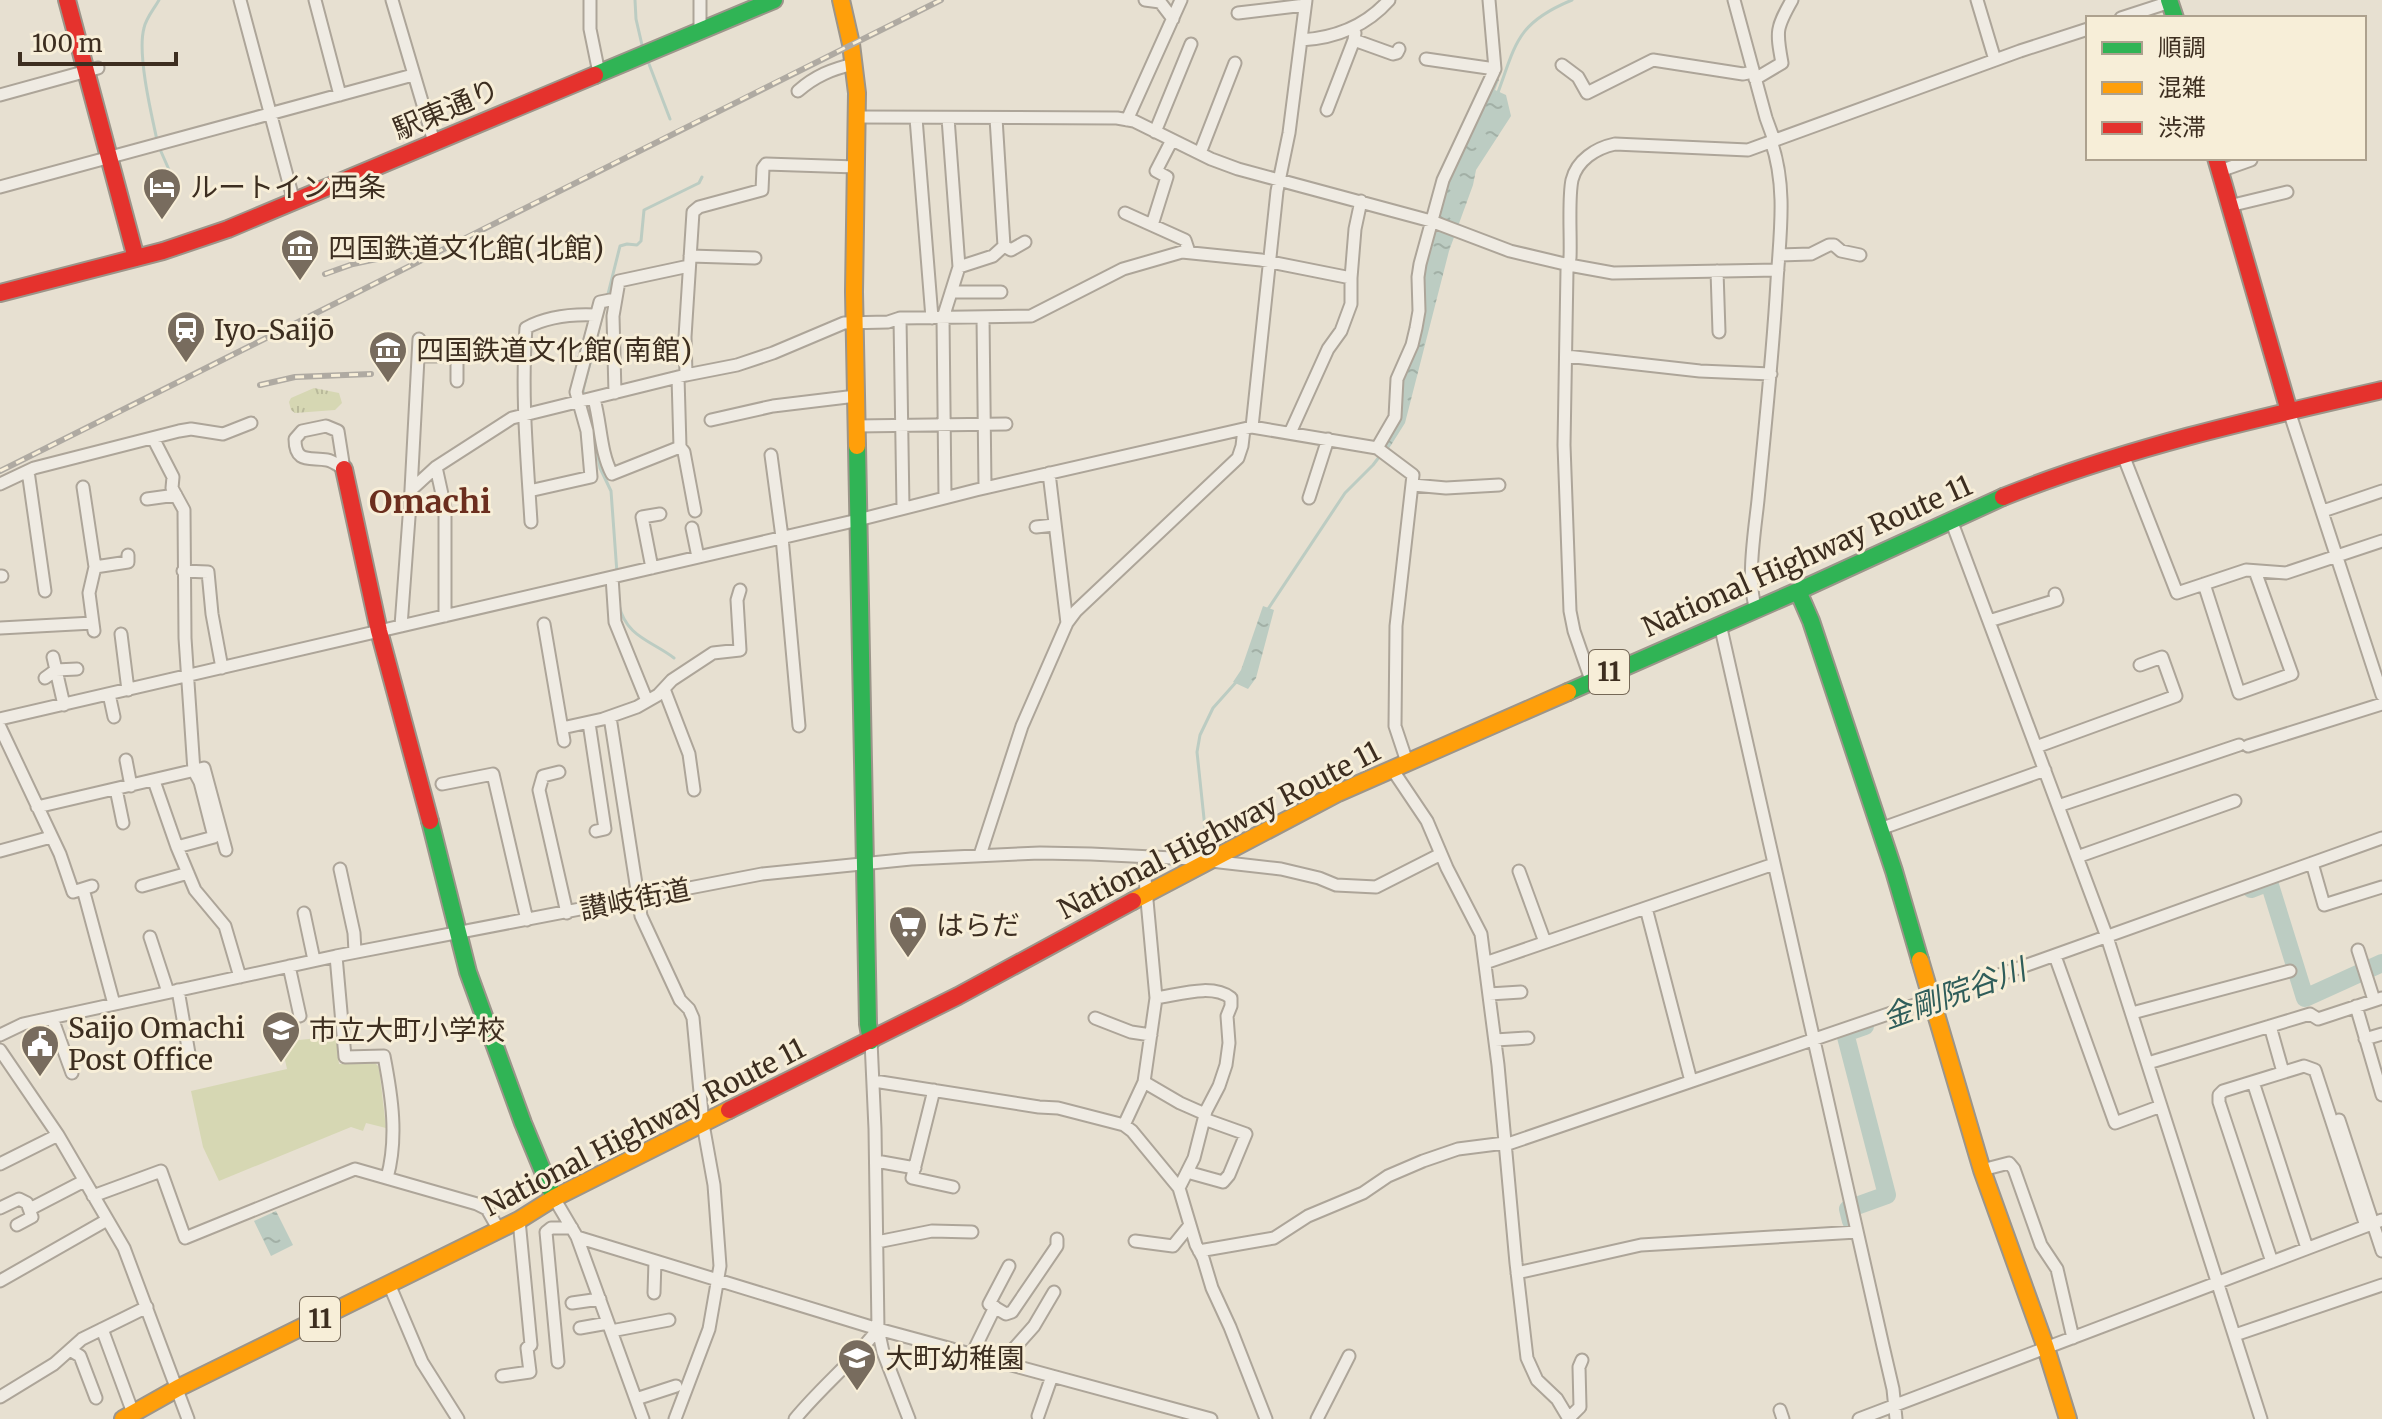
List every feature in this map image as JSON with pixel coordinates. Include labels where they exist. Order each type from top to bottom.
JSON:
[{"type":"main road","points":[[67,0],[92,69],[109,157],[136,258]]},
{"type":"main road","name":"駅東通り","points":[[0,293],[191,243],[774,0]]},
{"type":"main road","points":[[841,0],[854,64],[857,117],[856,426],[864,864],[871,1041]]},
{"type":"main road","points":[[2218,165],[2289,411]]},
{"type":"main road","name":"National Highway Route 11","points":[[128,1416],[178,1388],[519,1220],[554,1198],[871,1041],[1338,793],[2018,491],[2123,455],[2382,390]]},
{"type":"main road","points":[[344,469],[379,631],[425,797],[468,972],[554,1198]]},
{"type":"main road","points":[[1798,591],[1811,621],[1880,829],[1982,1170],[2068,1419]]},
{"type":"street","points":[[240,0],[294,202]]},
{"type":"street","points":[[315,0],[340,95]]},
{"type":"street","points":[[392,0],[434,142]]},
{"type":"street","points":[[590,0],[590,29],[599,73]]},
{"type":"street","points":[[700,0],[700,31]]},
{"type":"street","points":[[1145,0],[1160,2],[1173,19]]},
{"type":"street","points":[[1127,120],[1181,0]]},
{"type":"street","points":[[1327,110],[1353,34],[1389,0]]},
{"type":"street","points":[[1381,451],[1395,417],[1397,379],[1412,345],[1419,311],[1418,277],[1449,164],[1495,69],[1489,0]]},
{"type":"street","points":[[1734,0],[1773,141],[1782,199],[1771,374],[1753,546],[1751,595],[1756,609]]},
{"type":"street","points":[[1562,65],[1578,77],[1587,93],[1653,60],[1754,76],[1782,63],[1778,25],[1792,0]]},
{"type":"street","points":[[1977,0],[1995,60]]},
{"type":"street","points":[[980,855],[1022,726],[1067,623],[1238,458],[1248,428],[1305,2],[1238,13]]},
{"type":"street","points":[[2130,16],[2171,7]]},
{"type":"street","points":[[1591,680],[1570,611],[1564,445],[1572,178],[1583,160],[1598,149],[1615,144],[1737,151],[1758,147],[2086,30]]},
{"type":"street","points":[[1301,40],[1353,34],[1393,54],[1399,49]]},
{"type":"street","points":[[1155,132],[1191,44]]},
{"type":"street","points":[[1426,59],[1495,69]]},
{"type":"street","points":[[1200,153],[1235,63]]},
{"type":"street","points":[[798,91],[811,79],[854,64]]},
{"type":"street","points":[[0,95],[92,69]]},
{"type":"street","points":[[0,187],[413,75]]},
{"type":"street","points":[[857,117],[1134,121],[1238,169],[1361,201],[1433,222],[1510,251],[1569,265],[1613,273],[1778,270]]},
{"type":"street","points":[[916,118],[937,318],[945,424],[945,497]]},
{"type":"street","points":[[937,318],[951,292],[959,267],[948,118]]},
{"type":"street","points":[[996,118],[1004,246]]},
{"type":"street","points":[[1152,225],[1167,177],[1156,171],[1172,140]]},
{"type":"street","points":[[2218,165],[2251,160]]},
{"type":"street","points":[[695,511],[684,452],[680,447],[693,212],[699,207],[762,190],[766,164],[856,167]]},
{"type":"street","points":[[2229,206],[2287,192]]},
{"type":"street","points":[[1290,433],[1328,349],[1341,331],[1351,304],[1355,229],[1361,201]]},
{"type":"street","points":[[1125,213],[1185,240],[1189,252]]},
{"type":"street","points":[[1004,246],[1011,250],[1025,242]]},
{"type":"street","points":[[1779,255],[1811,254],[1829,245],[1860,255]]},
{"type":"street","points":[[959,267],[993,256],[1004,246]]},
{"type":"street","points":[[411,490],[436,467],[512,418],[737,365],[844,323],[888,322],[900,318],[1031,316],[1123,269],[1189,252],[1270,262],[1351,278]]},
{"type":"street","points":[[615,393],[613,316],[619,281],[690,261],[755,258]]},
{"type":"street","points":[[1717,271],[1719,332]]},
{"type":"street","points":[[951,292],[1001,292]]},
{"type":"street","points":[[614,299],[600,302],[576,392],[600,422],[606,462],[612,474],[680,447]]},
{"type":"street","points":[[531,522],[523,415],[526,328],[538,321],[595,315]]},
{"type":"street","points":[[983,317],[985,487]]},
{"type":"street","points":[[900,318],[903,508]]},
{"type":"street","points":[[401,626],[419,339]]},
{"type":"street","points":[[419,356],[473,356]]},
{"type":"street","points":[[457,356],[457,381]]},
{"type":"street","points":[[1566,356],[1700,371],[1771,374]]},
{"type":"street","points":[[711,420],[773,406],[856,396]]},
{"type":"street","points":[[529,491],[591,477],[585,400]]},
{"type":"street","points":[[2289,411],[2382,695]]},
{"type":"street","points":[[0,484],[28,471],[153,438],[191,429],[223,434],[251,423]]},
{"type":"street","points":[[856,426],[1006,424]]},
{"type":"street","points":[[326,426],[334,428],[341,438],[344,469],[328,460],[307,459],[299,455],[295,439],[302,431],[326,426]]},
{"type":"street","points":[[0,719],[1248,428],[1328,439],[1381,451],[1413,475],[1396,626],[1395,726],[1400,766],[1481,934],[1495,1040],[1527,1358],[1537,1380],[1557,1399],[1569,1419],[1580,1407],[1579,1367],[1582,1360]]},
{"type":"street","points":[[153,438],[173,477],[172,488],[184,510],[183,571],[194,771],[200,782],[214,837],[177,847]]},
{"type":"street","points":[[328,460],[337,453],[341,438]]},
{"type":"street","points":[[1309,498],[1328,439]]},
{"type":"street","points":[[771,455],[782,537],[799,726]]},
{"type":"street","points":[[2123,455],[2177,593],[2246,570],[2286,573],[2382,541]]},
{"type":"street","points":[[436,467],[445,508],[445,616]]},
{"type":"street","points":[[28,471],[45,591]]},
{"type":"street","points":[[1049,473],[1067,623]]},
{"type":"street","points":[[1413,485],[1446,488],[1499,485]]},
{"type":"street","points":[[0,628],[94,627],[89,593],[95,567],[83,487]]},
{"type":"street","points":[[2323,511],[2382,491]]},
{"type":"street","points":[[147,499],[176,495]]},
{"type":"street","points":[[652,568],[642,517],[660,514]]},
{"type":"street","points":[[1951,520],[2107,937],[2261,1419]]},
{"type":"street","points":[[1036,527],[1054,525]]},
{"type":"street","points":[[692,528],[698,557]]},
{"type":"street","points":[[95,567],[128,562],[128,555]]},
{"type":"street","points":[[183,571],[208,572],[222,668]]},
{"type":"street","points":[[2204,584],[2239,693],[2292,674],[2255,571]]},
{"type":"street","points":[[617,576],[615,622],[647,701]]},
{"type":"street","points":[[562,728],[610,717],[647,701],[713,653],[740,650],[737,600],[740,590]]},
{"type":"street","points":[[1989,621],[2057,600],[2055,594]]},
{"type":"street","points":[[544,624],[564,741]]},
{"type":"street","points":[[1720,624],[1893,1389],[1896,1419]]},
{"type":"street","points":[[121,634],[128,690]]},
{"type":"street","points":[[53,657],[64,705]]},
{"type":"street","points":[[2036,747],[2176,696],[2162,657],[2140,665]]},
{"type":"street","points":[[45,678],[56,670],[77,669]]},
{"type":"street","points":[[664,689],[689,754],[694,790]]},
{"type":"street","points":[[109,694],[114,717]]},
{"type":"street","points":[[2058,806],[2382,704]]},
{"type":"street","points":[[610,717],[641,916],[680,1000],[693,1018],[703,1124],[716,1208],[720,1266],[709,1329],[675,1419]]},
{"type":"street","points":[[589,723],[605,829],[596,831]]},
{"type":"street","points":[[0,727],[73,892],[88,887],[114,1004]]},
{"type":"street","points":[[126,760],[131,786]]},
{"type":"street","points":[[37,807],[204,768],[226,850]]},
{"type":"street","points":[[1880,829],[2045,770]]},
{"type":"street","points":[[559,772],[543,776],[539,790],[567,913]]},
{"type":"street","points":[[442,784],[493,774],[527,920]]},
{"type":"street","points":[[154,781],[195,890],[225,926],[240,977]]},
{"type":"street","points":[[116,789],[123,823]]},
{"type":"street","points":[[2077,857],[2235,801]]},
{"type":"street","points":[[0,851],[51,837]]},
{"type":"street","points":[[1199,1251],[1274,1238],[1308,1216],[1363,1193],[1388,1176],[1423,1161],[1458,1149],[1505,1144],[1932,999],[2382,838]]},
{"type":"street","name":"讃岐街道","points":[[0,1035],[23,1024],[314,960],[762,874],[980,855],[1040,853],[1208,861],[1281,869],[1336,885],[1376,887],[1441,854]]},
{"type":"street","points":[[1124,1125],[1144,1082],[1156,998],[1143,857]]},
{"type":"street","points":[[2312,863],[2324,905],[2382,887]]},
{"type":"street","points":[[1485,963],[1774,864]]},
{"type":"street","points":[[340,869],[355,952]]},
{"type":"street","points":[[1519,871],[1545,942]]},
{"type":"street","points":[[142,886],[188,873]]},
{"type":"street","points":[[1646,908],[1691,1081]]},
{"type":"street","points":[[304,913],[314,960]]},
{"type":"street","points":[[150,937],[173,991],[191,1065]]},
{"type":"street","points":[[2148,1063],[2310,1014],[2318,1019],[2378,999],[2358,950]]},
{"type":"street","points":[[336,956],[345,1057],[384,1056],[393,1102],[392,1159],[387,1178]]},
{"type":"street","points":[[2055,956],[2115,1123],[2161,1106]]},
{"type":"street","points":[[289,966],[300,1016]]},
{"type":"street","points":[[2132,1013],[2290,971]]},
{"type":"street","points":[[1156,998],[1211,990],[1226,993],[1231,998],[1227,1016],[1229,1043],[1226,1065],[1205,1116],[1194,1158],[1179,1188]]},
{"type":"street","points":[[1489,994],[1521,992]]},
{"type":"street","points":[[2356,1006],[2382,1095]]},
{"type":"street","points":[[52,1018],[72,1073]]},
{"type":"street","points":[[1095,1018],[1131,1032],[1151,1035]]},
{"type":"street","points":[[2270,1026],[2283,1072]]},
{"type":"street","points":[[2365,1039],[2382,1034]]},
{"type":"street","points":[[1495,1040],[1528,1038]]},
{"type":"street","points":[[871,1041],[878,1329],[883,1352],[909,1419]]},
{"type":"street","points":[[0,1050],[58,1135],[124,1248],[188,1419]]},
{"type":"street","points":[[2320,1062],[2382,1251]]},
{"type":"street","points":[[2272,1262],[2219,1102],[2223,1091],[2304,1066],[2315,1070],[2374,1223]]},
{"type":"street","points":[[874,1081],[1058,1108],[1124,1125],[1132,1131],[1179,1188],[1212,1288],[1266,1419]]},
{"type":"street","points":[[1144,1082],[1205,1116],[1246,1134],[1223,1182],[1187,1172]]},
{"type":"street","points":[[2253,1082],[2307,1248]]},
{"type":"street","points":[[934,1090],[912,1178],[953,1187]]},
{"type":"street","points":[[0,1164],[58,1135]]},
{"type":"street","points":[[876,1161],[915,1168]]},
{"type":"street","points":[[1982,1170],[2009,1163],[2014,1169],[2041,1245],[2057,1269],[2073,1338]]},
{"type":"street","points":[[93,1196],[161,1171],[185,1238],[355,1169],[477,1204],[487,1209],[499,1230]]},
{"type":"street","points":[[30,1209],[84,1181]]},
{"type":"street","points":[[554,1198],[574,1232],[643,1419]]},
{"type":"street","points":[[0,1208],[19,1199],[27,1203],[32,1217],[17,1225]]},
{"type":"street","points":[[0,1281],[107,1220]]},
{"type":"street","points":[[502,1376],[530,1372],[527,1348],[531,1345],[519,1220]]},
{"type":"street","points":[[1859,1419],[2374,1223]]},
{"type":"street","points":[[1135,1241],[1173,1246],[1190,1225]]},
{"type":"street","points":[[558,1362],[550,1334],[545,1283],[546,1232],[551,1228],[574,1232],[655,1261],[878,1329],[1189,1416],[1211,1419]]},
{"type":"street","points":[[877,1242],[932,1231],[972,1232]]},
{"type":"street","points":[[1517,1273],[1641,1245],[1857,1232]]},
{"type":"street","points":[[1009,1266],[989,1304],[1006,1314],[1012,1312],[1057,1246],[1057,1239]]},
{"type":"street","points":[[654,1293],[655,1261]]},
{"type":"street","points":[[389,1284],[422,1362],[458,1419]]},
{"type":"street","points":[[2235,1335],[2382,1285]]},
{"type":"street","points":[[1002,1362],[1034,1326],[1054,1292]]},
{"type":"street","points":[[572,1303],[600,1299]]},
{"type":"street","points":[[0,1397],[54,1364],[82,1339],[147,1307]]},
{"type":"street","points":[[972,1354],[995,1307]]},
{"type":"street","points":[[580,1328],[669,1320]]},
{"type":"street","points":[[102,1329],[128,1416]]},
{"type":"street","points":[[795,1419],[878,1329]]},
{"type":"street","points":[[70,1350],[80,1356],[96,1398]]},
{"type":"street","points":[[1317,1419],[1349,1356]]},
{"type":"street","points":[[1324,1419],[1351,1369]]},
{"type":"street","points":[[1038,1416],[1052,1376]]},
{"type":"street","points":[[636,1399],[676,1386]]},
{"type":"green space","points":[[314,388],[339,393],[342,403],[335,410],[295,413],[291,410],[291,398]]},
{"type":"green space","points":[[336,1036],[339,1064],[375,1063],[379,1067],[386,1128],[366,1123],[363,1131],[351,1127],[219,1181],[203,1147],[191,1091],[287,1069],[281,1042]]},
{"type":"water","points":[[1497,76],[1499,80],[1495,90],[1506,95],[1511,116],[1476,170],[1449,251],[1405,423],[1388,450],[1386,446],[1400,420],[1402,376],[1424,311],[1423,272],[1447,181]]},
{"type":"water","points":[[1263,606],[1274,610],[1256,678],[1248,689],[1233,682],[1241,670]]},
{"type":"water","points":[[276,1211],[293,1245],[271,1256],[254,1221]]},
{"type":"waterway","points":[[157,140],[146,83],[142,39],[146,21],[159,0]]},
{"type":"waterway","points":[[635,0],[642,45]]},
{"type":"waterway","points":[[1497,95],[1521,37],[1539,17],[1572,0]]},
{"type":"waterway","points":[[649,64],[670,119]]},
{"type":"waterway","points":[[159,147],[177,188]]},
{"type":"waterway","points":[[607,298],[620,246],[637,245],[641,241],[644,210],[699,183],[702,177]]},
{"type":"waterway","points":[[584,398],[583,390],[605,305]]},
{"type":"waterway","points":[[588,413],[600,468],[611,491],[617,573]]},
{"type":"waterway","points":[[1268,609],[1345,493],[1389,444]]},
{"type":"waterway","points":[[619,605],[622,616],[634,631],[674,658]]},
{"type":"waterway","points":[[1207,847],[1197,752],[1200,735],[1213,708],[1238,680]]},
{"type":"waterway","name":"金剛院谷川","points":[[2251,889],[2269,882],[2305,998],[2382,963]]},
{"type":"waterway","name":"金剛院谷川","points":[[1851,1221],[1848,1209],[1887,1195],[1845,1033],[1865,1026]]},
{"type":"railway","points":[[0,471],[941,0]]},
{"type":"railway","points":[[325,274],[353,264],[433,247]]},
{"type":"railway","points":[[260,385],[295,377],[371,374]]},
{"type":"traffic: fast","points":[[595,75],[774,0]]},
{"type":"traffic: fast","points":[[2169,0],[2174,16]]},
{"type":"traffic: fast","points":[[857,446],[868,1024],[871,1041]]},
{"type":"traffic: fast","points":[[1568,692],[2003,497]]},
{"type":"traffic: fast","points":[[1798,591],[1811,621],[1894,871],[1920,960]]},
{"type":"traffic: fast","points":[[430,821],[468,972],[554,1198]]},
{"type":"traffic: slow","points":[[841,0],[857,93],[854,292],[857,446]]},
{"type":"traffic: slow","points":[[1133,901],[1338,793],[1568,692]]},
{"type":"traffic: slow","points":[[1920,960],[1982,1170],[2068,1419]]},
{"type":"traffic: slow","points":[[123,1419],[178,1388],[519,1220],[554,1198],[729,1110]]},
{"type":"traffic: jam","points":[[67,0],[136,258]]},
{"type":"traffic: jam","points":[[0,293],[163,251],[228,229],[595,75]]},
{"type":"traffic: jam","points":[[2217,160],[2289,411]]},
{"type":"traffic: jam","points":[[2003,497],[2143,449],[2382,390]]},
{"type":"traffic: jam","points":[[344,469],[379,631],[430,821]]},
{"type":"traffic: jam","points":[[729,1110],[958,996],[1133,901]]},
{"type":"place","name":"ルートイン西条","points":[[162,221]]},
{"type":"place","name":"四国鉄道文化館(北館)","points":[[300,282]]},
{"type":"place","name":"Iyo-Saijō","points":[[186,364]]},
{"type":"place","name":"四国鉄道文化館(南館)","points":[[388,384]]},
{"type":"place","name":"はらだ","points":[[908,959]]},
{"type":"place","name":"市立大町小学校","points":[[281,1064]]},
{"type":"place","name":"Saijo Omachi Post Office","points":[[40,1078]]},
{"type":"place","name":"大町幼稚園","points":[[857,1392]]},
{"type":"district","name":"Omachi","points":[[430,502]]}]
